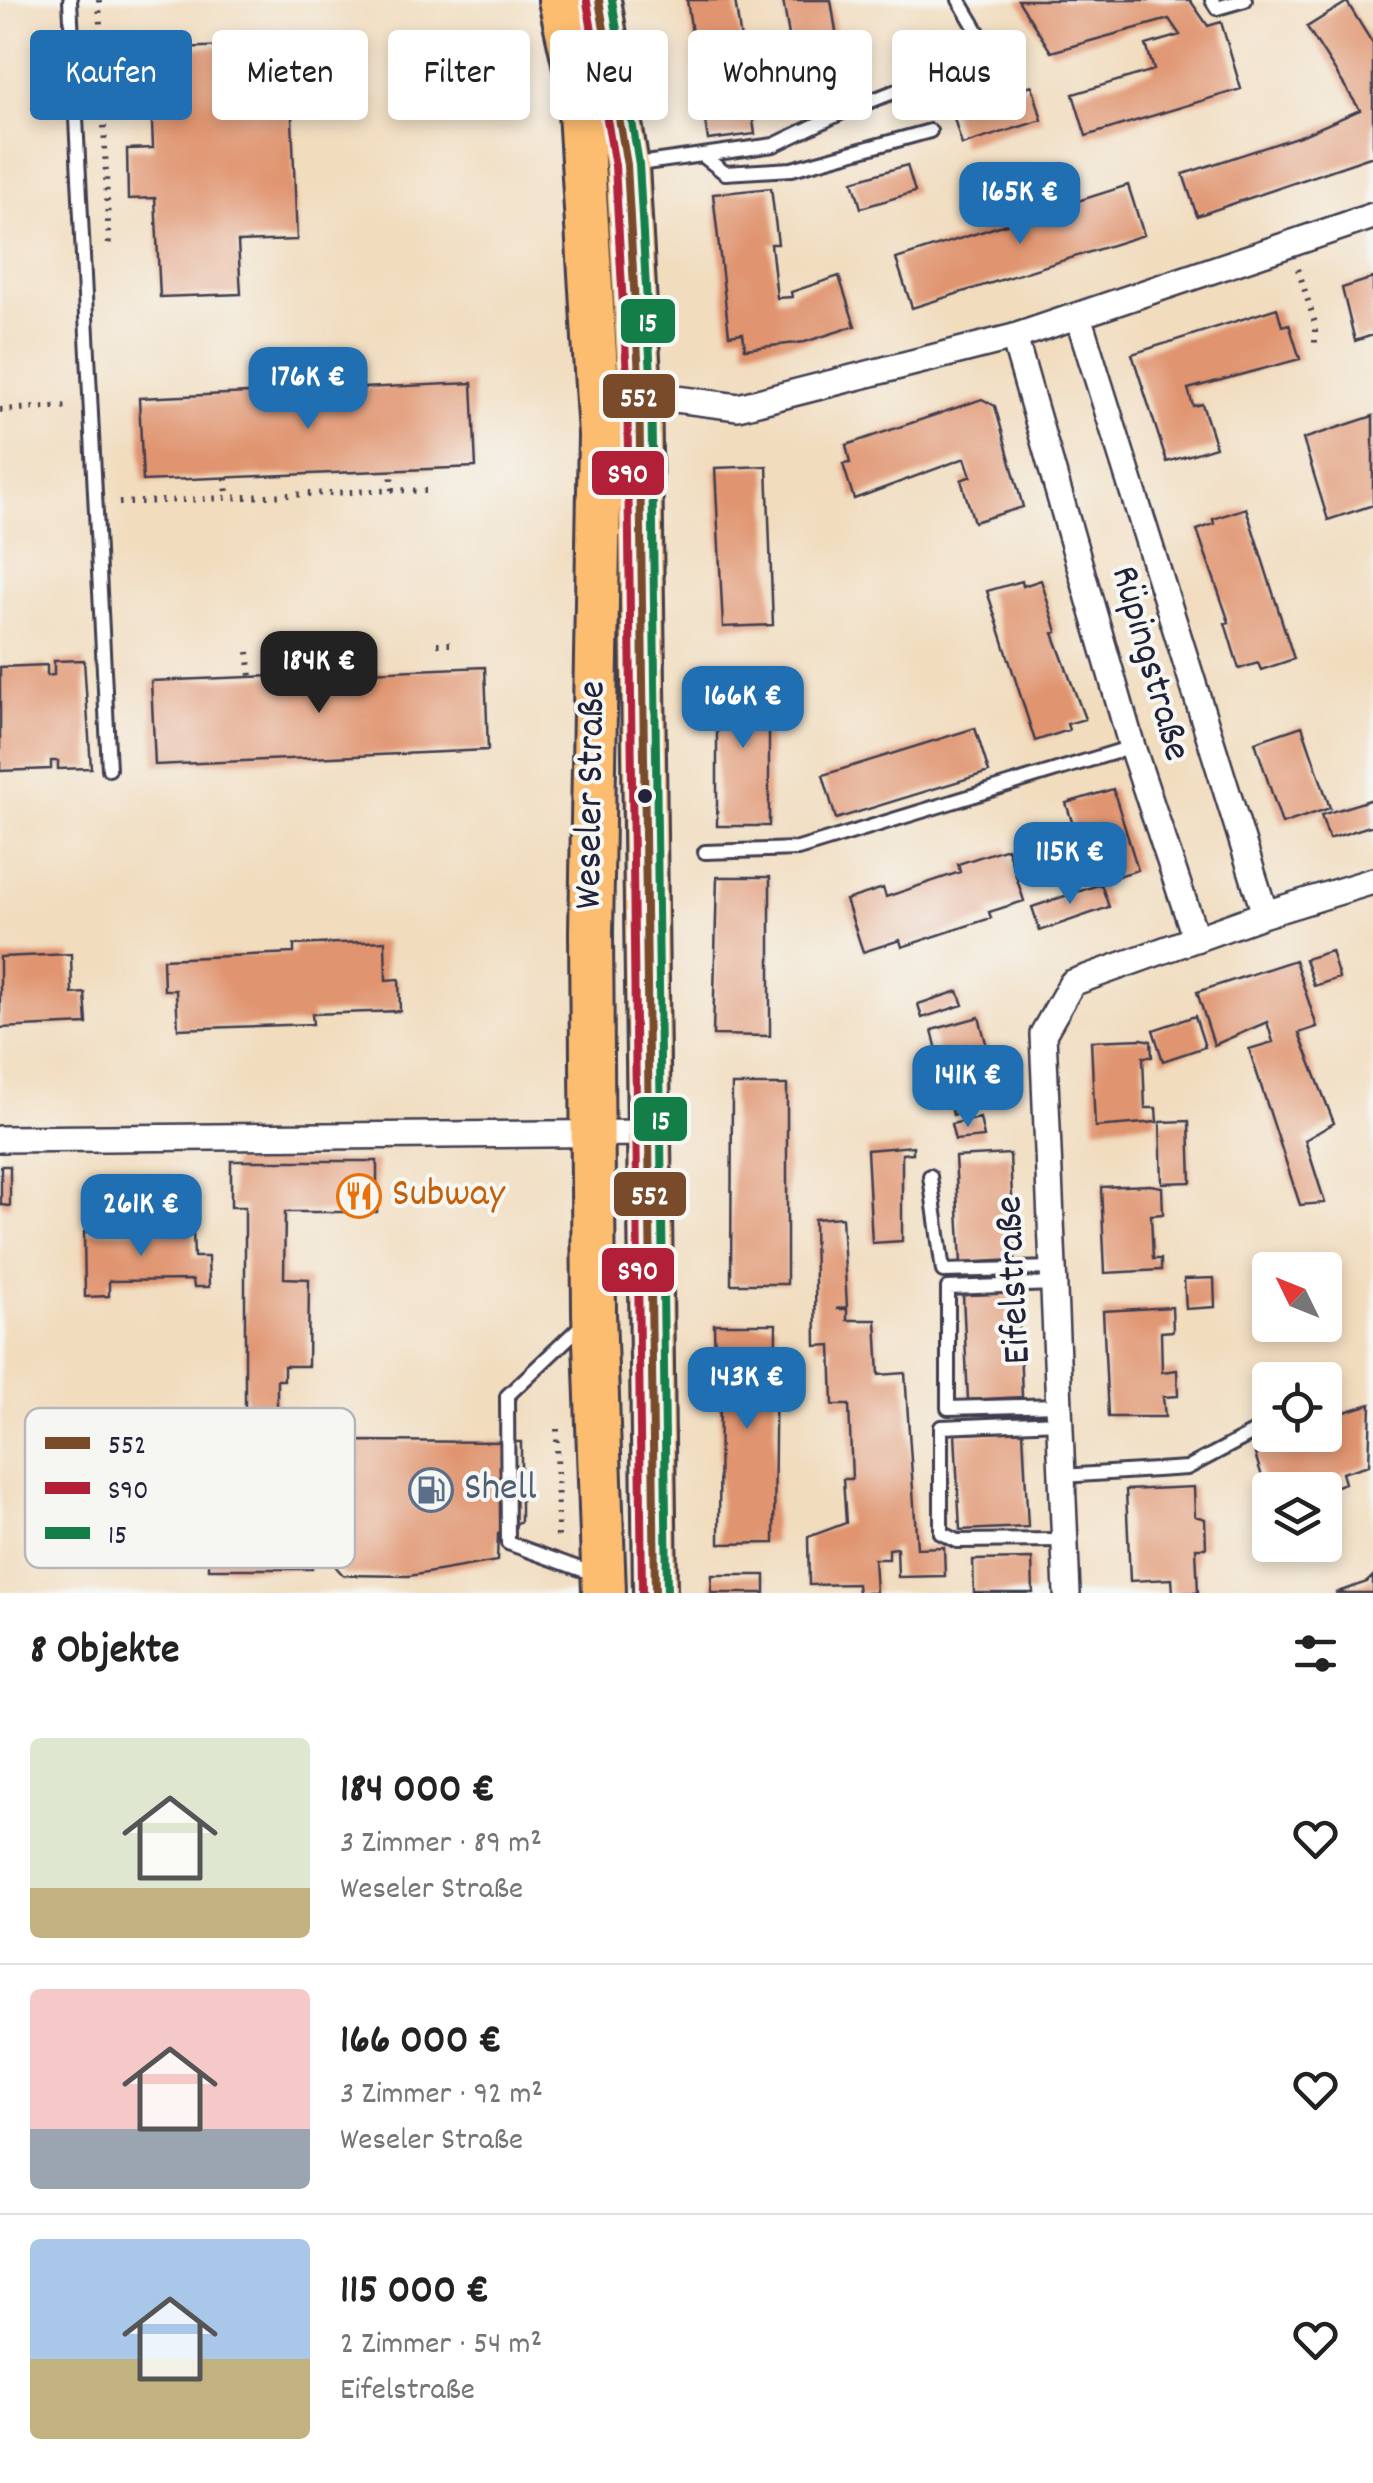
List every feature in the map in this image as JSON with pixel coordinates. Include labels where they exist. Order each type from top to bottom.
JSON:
[{"type":"main road","name":"Weseler Straße","points":[[560,0],[578,80],[600,435],[591,786],[594,1313],[604,1585]]},
{"type":"main road","name":"Weseler Straße","points":[[600,0],[627,166],[638,376],[655,1593]]},
{"type":"street","points":[[638,376],[676,399],[738,407],[1014,337],[1373,216]]},
{"type":"street","name":"Rüpingstraße","points":[[1078,316],[1265,914]]},
{"type":"street","name":"Rüpingstraße","points":[[1014,337],[1132,747],[1196,939]]},
{"type":"street","points":[[1196,939],[1373,882]]},
{"type":"street","name":"Eifelstraße","points":[[1067,1593],[1043,1034],[1072,983],[1196,939]]},
{"type":"street","points":[[0,1139],[646,1133]]},
{"type":"lane","points":[[70,0],[110,768]]},
{"type":"lane","points":[[627,166],[774,145],[845,111],[991,54],[960,0]]},
{"type":"lane","points":[[1212,0],[1217,8],[1245,0]]},
{"type":"lane","points":[[702,155],[724,173],[792,169],[930,131]]},
{"type":"lane","points":[[705,852],[798,849],[1132,747]]},
{"type":"lane","points":[[930,1176],[944,1270],[1054,1276]]},
{"type":"lane","points":[[1054,1276],[948,1288],[948,1408],[1059,1414]]},
{"type":"lane","points":[[594,1313],[507,1396],[508,1544],[604,1585]]},
{"type":"lane","points":[[1059,1414],[941,1426],[941,1532],[957,1541],[1065,1540]]},
{"type":"lane","points":[[1062,1476],[1187,1468],[1252,1434]]},
{"type":"path","points":[[1290,244],[1315,323],[1315,344]]},
{"type":"path","points":[[0,410],[91,406]]},
{"type":"path","points":[[391,471],[392,490]]},
{"type":"path","points":[[226,478],[227,498]]},
{"type":"path","points":[[119,503],[426,490]]},
{"type":"path","points":[[437,644],[450,644]]},
{"type":"path","points":[[248,652],[251,677]]},
{"type":"building","points":[[687,0],[735,0],[739,30],[692,30]]},
{"type":"building","points":[[783,0],[831,0],[836,30],[788,30]]},
{"type":"building","points":[[1018,0],[1190,0],[1208,26],[1221,22],[1241,89],[1086,136],[1073,94],[1154,70],[1146,45],[1180,35],[1169,19],[1051,52]]},
{"type":"building","points":[[1347,2],[1373,44],[1373,156],[1197,216],[1183,174],[1303,135],[1360,110],[1307,27]]},
{"type":"building","points":[[192,47],[212,47],[212,120],[292,120],[297,240],[238,242],[241,294],[160,297],[155,198],[128,199],[127,149],[153,148],[152,120],[192,120]]},
{"type":"building","points":[[1032,85],[1042,120],[962,145],[955,120],[1026,120],[1026,87]]},
{"type":"building","points":[[705,120],[753,120],[755,134],[708,140]]},
{"type":"building","points":[[907,165],[915,192],[861,208],[853,181]]},
{"type":"building","points":[[1128,185],[1144,235],[912,308],[896,259]]},
{"type":"building","points":[[771,188],[778,244],[771,244],[777,298],[792,297],[791,292],[839,276],[855,326],[805,342],[745,349],[743,333],[729,335],[713,194]]},
{"type":"building","points":[[1373,278],[1373,335],[1355,341],[1342,288]]},
{"type":"building","points":[[1277,308],[1282,326],[1289,324],[1300,359],[1188,389],[1193,406],[1202,404],[1216,447],[1167,462],[1132,354]]},
{"type":"building","points":[[472,383],[476,467],[143,481],[139,398]]},
{"type":"building","points":[[982,399],[995,406],[1023,507],[974,522],[961,480],[971,476],[965,458],[854,499],[843,464],[850,463],[846,445]]},
{"type":"building","points":[[1373,416],[1373,505],[1328,520],[1303,439]]},
{"type":"building","points":[[767,466],[773,625],[723,627],[715,468]]},
{"type":"building","points":[[1246,508],[1294,659],[1261,670],[1258,663],[1239,669],[1225,623],[1229,622],[1197,530],[1214,524],[1213,519]]},
{"type":"building","points":[[1041,580],[1057,632],[1053,633],[1085,719],[1067,724],[1069,730],[1035,741],[987,591]]},
{"type":"building","points":[[84,660],[91,768],[58,769],[58,761],[51,761],[51,769],[0,771],[0,667],[47,665],[47,676],[54,675],[54,661]]},
{"type":"building","points":[[485,667],[488,750],[155,765],[151,681]]},
{"type":"building","points":[[717,676],[769,676],[769,826],[717,826]]},
{"type":"building","points":[[1302,726],[1330,808],[1282,824],[1255,742]]},
{"type":"building","points":[[975,728],[989,772],[836,819],[823,775]]},
{"type":"building","points":[[1113,789],[1138,870],[1092,884],[1066,803]]},
{"type":"building","points":[[1373,799],[1373,825],[1329,839],[1321,815]]},
{"type":"building","points":[[1007,848],[1024,901],[989,912],[991,918],[902,947],[900,940],[863,952],[846,900],[883,888],[886,897],[960,872],[958,864]]},
{"type":"building","points":[[717,877],[770,877],[770,1036],[713,1035]]},
{"type":"building","points":[[1101,884],[1109,907],[1040,931],[1032,907]]},
{"type":"building","points":[[385,941],[386,980],[399,979],[400,1011],[312,1014],[313,1024],[178,1029],[176,990],[164,990],[163,959],[294,953],[294,945]]},
{"type":"building","points":[[1331,951],[1339,978],[1314,986],[1305,959]]},
{"type":"building","points":[[71,954],[72,994],[85,993],[87,1024],[0,1028],[0,957]]},
{"type":"building","points":[[1295,960],[1317,1027],[1299,1033],[1334,1123],[1305,1140],[1325,1203],[1300,1205],[1249,1049],[1273,1042],[1267,1022],[1214,1045],[1197,992]]},
{"type":"building","points":[[958,991],[963,1005],[922,1018],[918,1004]]},
{"type":"building","points":[[1195,1016],[1205,1047],[1163,1061],[1153,1030]]},
{"type":"building","points":[[979,1017],[1002,1102],[953,1115],[932,1030]]},
{"type":"building","points":[[1091,1041],[1151,1041],[1152,1057],[1143,1057],[1145,1108],[1156,1108],[1157,1122],[1095,1127]]},
{"type":"building","points":[[732,1085],[787,1085],[787,1284],[731,1284]]},
{"type":"building","points":[[980,1118],[984,1137],[955,1140],[951,1124]]},
{"type":"building","points":[[1189,1121],[1191,1182],[1162,1183],[1160,1122]]},
{"type":"building","points":[[913,1146],[913,1153],[902,1154],[902,1241],[872,1243],[867,1150]]},
{"type":"building","points":[[1010,1154],[1015,1260],[961,1263],[955,1157]]},
{"type":"building","points":[[231,1161],[377,1161],[377,1212],[285,1212],[284,1278],[309,1279],[308,1366],[284,1366],[284,1380],[277,1380],[277,1408],[245,1408],[245,1207],[231,1207]]},
{"type":"building","points":[[1,1166],[10,1166],[10,1206],[1,1205]]},
{"type":"building","points":[[1101,1187],[1162,1187],[1163,1214],[1151,1215],[1153,1259],[1161,1259],[1161,1270],[1105,1273]]},
{"type":"building","points":[[842,1217],[847,1307],[836,1309],[847,1309],[847,1320],[876,1320],[879,1375],[905,1373],[917,1548],[944,1547],[945,1576],[898,1577],[897,1548],[889,1549],[889,1559],[874,1559],[876,1593],[858,1593],[857,1584],[809,1585],[808,1537],[846,1523],[843,1479],[852,1479],[849,1405],[833,1405],[831,1345],[816,1346],[814,1219]]},
{"type":"building","points":[[193,1231],[194,1257],[208,1257],[209,1287],[194,1287],[193,1280],[109,1281],[109,1296],[85,1297],[84,1232]]},
{"type":"building","points":[[1214,1278],[1215,1307],[1186,1309],[1184,1279]]},
{"type":"building","points":[[1018,1292],[1022,1397],[968,1400],[963,1295]]},
{"type":"building","points":[[1172,1307],[1173,1331],[1161,1332],[1162,1372],[1177,1370],[1178,1396],[1163,1397],[1165,1417],[1108,1417],[1103,1311]]},
{"type":"building","points":[[714,1324],[776,1324],[774,1543],[719,1544],[720,1365],[715,1366]]},
{"type":"building","points":[[1371,1404],[1369,1465],[1342,1473],[1261,1472],[1255,1454],[1262,1452],[1342,1452],[1342,1413]]},
{"type":"building","points":[[1023,1431],[1028,1527],[960,1530],[955,1434]]},
{"type":"building","points":[[355,1441],[521,1442],[521,1521],[498,1534],[497,1561],[409,1576],[343,1575],[337,1568],[355,1568]]},
{"type":"building","points":[[1194,1487],[1195,1516],[1205,1519],[1206,1548],[1196,1548],[1198,1593],[1173,1593],[1172,1579],[1130,1581],[1126,1490]]},
{"type":"building","points":[[1032,1559],[1033,1593],[974,1593],[973,1560]]},
{"type":"building","points":[[209,1568],[312,1568],[312,1569]]},
{"type":"building","points":[[712,1575],[765,1575],[765,1593],[711,1593]]},
{"type":"building","points":[[1373,1576],[1373,1593],[1335,1593],[1367,1582]]},
{"type":"transit line","name":"552","points":[[599,0],[627,165],[639,376],[655,1593]]},
{"type":"transit line","name":"15","points":[[612,0],[639,164],[651,375],[667,1593]]},
{"type":"transit line","name":"S90","points":[[587,2],[615,166],[627,376],[642,1593]]},
{"type":"place","name":"Subway","points":[[359,1196]]},
{"type":"place","name":"Shell","points":[[431,1490]]}]
